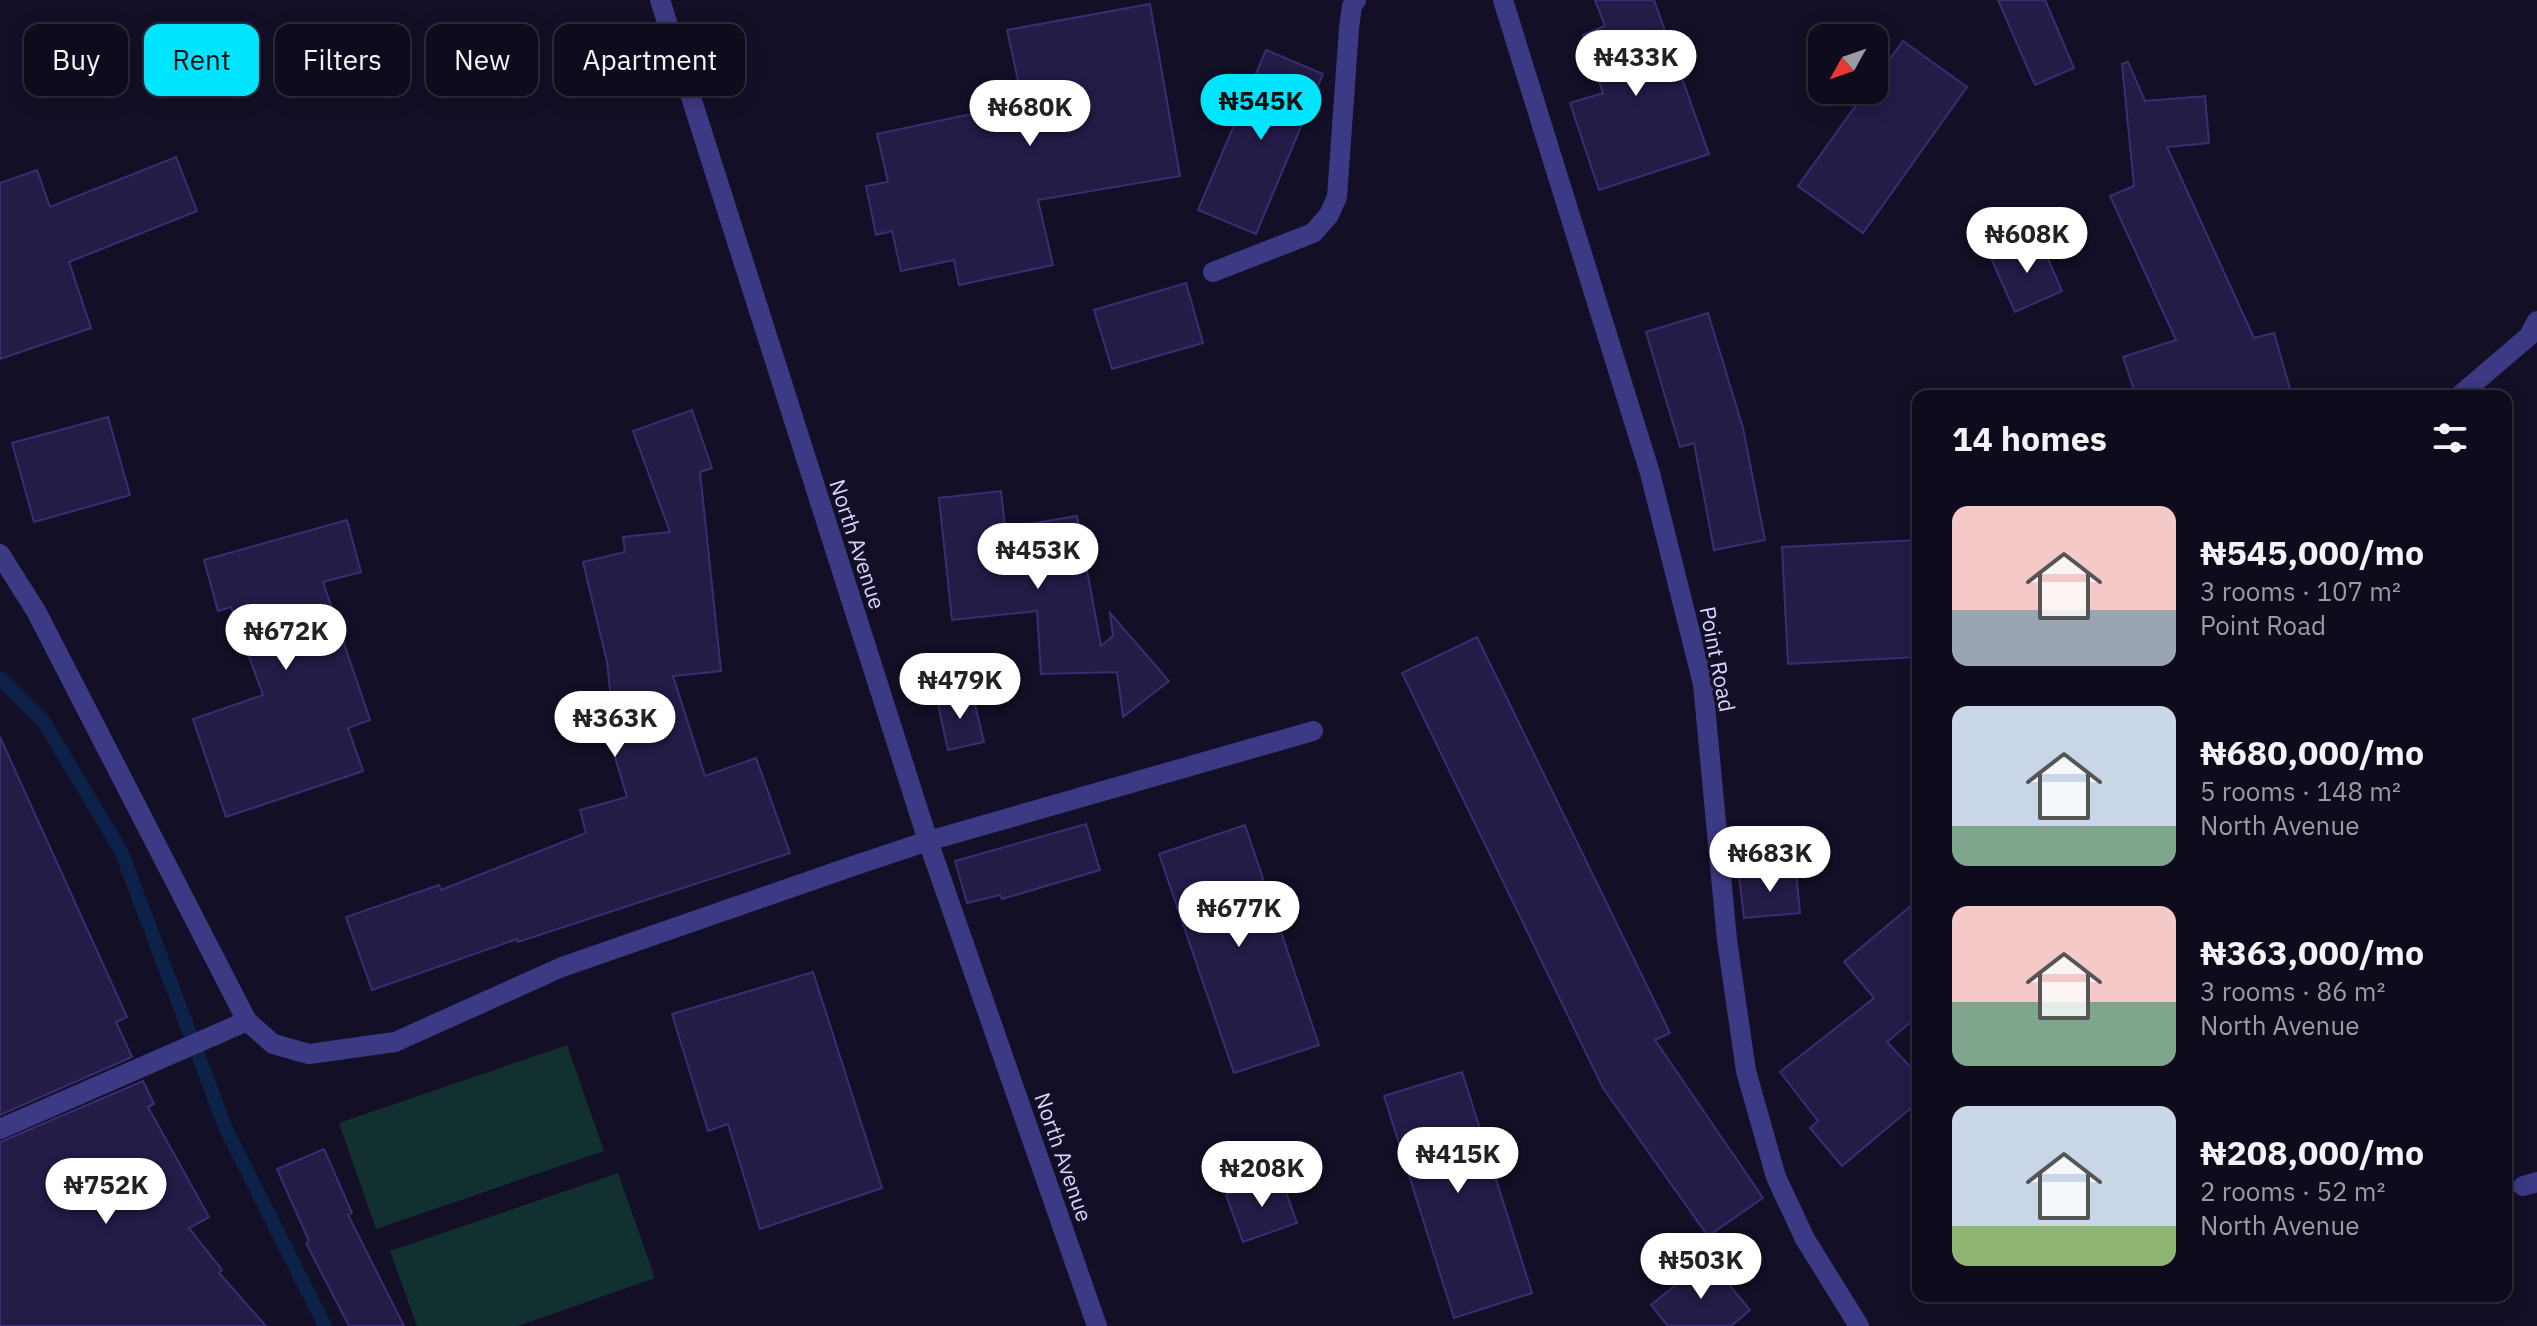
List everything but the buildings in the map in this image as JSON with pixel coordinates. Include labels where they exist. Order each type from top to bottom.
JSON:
[{"type":"street","name":"North Avenue","points":[[660,0],[928,841],[1097,1326]]},
{"type":"street","points":[[1213,272],[1313,233],[1329,215],[1337,197],[1349,28],[1352,6],[1356,0]]},
{"type":"street","name":"Point Road","points":[[1503,0],[1650,473],[1703,684],[1727,940],[1746,1071],[1776,1177],[1805,1239],[1859,1326]]},
{"type":"street","points":[[2466,390],[2529,336],[2537,321]]},
{"type":"street","points":[[0,554],[36,611],[247,1021],[273,1044],[309,1054],[395,1042],[562,967],[928,841],[1313,731]]},
{"type":"street","points":[[0,1129],[247,1021]]},
{"type":"green space","points":[[567,1045],[604,1151],[376,1229],[339,1123]]},
{"type":"green space","points":[[618,1173],[655,1278],[518,1326],[417,1326],[390,1251]]},
{"type":"waterway","points":[[0,678],[44,722],[121,851],[226,1129],[325,1326]]}]
